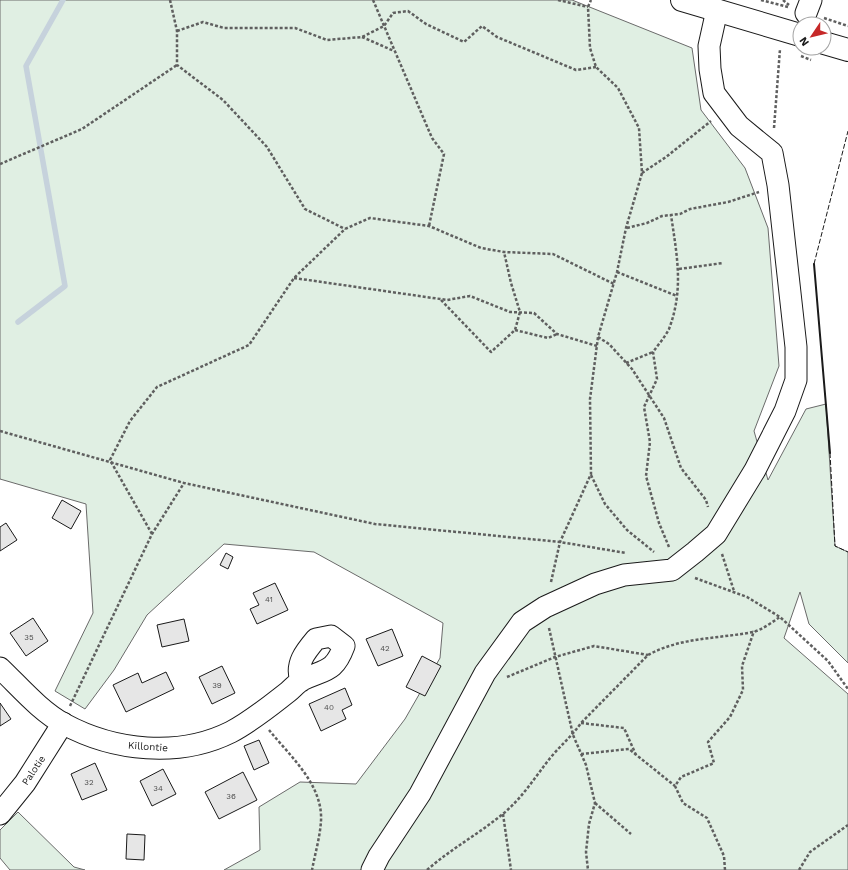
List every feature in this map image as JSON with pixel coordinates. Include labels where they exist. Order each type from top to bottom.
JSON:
[{"type":"main road","points":[[682,0],[792,33]]},
{"type":"main road","points":[[832,45],[848,50]]},
{"type":"street","points":[[372,870],[379,856],[420,794],[485,673],[522,622],[545,606],[594,584],[624,575],[674,568],[716,534],[755,470],[785,411],[796,380],[794,331],[778,185],[772,153],[739,126],[714,93],[710,69],[709,46],[718,10]]},
{"type":"street","name":"Killontie","points":[[0,668],[45,710],[63,723],[90,736],[117,744],[172,748],[200,744],[231,732],[257,716],[301,681]]},
{"type":"street","name":"Palotie","points":[[0,814],[25,782],[63,723]]},
{"type":"path","points":[[170,0],[177,31],[177,65]]},
{"type":"path","points":[[373,0],[432,138],[444,154],[429,226]]},
{"type":"path","points":[[558,0],[588,7]]},
{"type":"path","points":[[592,0],[588,7],[590,48],[596,67],[618,88],[639,128],[642,173],[626,228],[614,284],[596,346],[590,399],[591,474],[605,504],[627,530],[674,568],[747,597],[780,617],[828,661],[848,689]]},
{"type":"path","points":[[177,31],[203,22],[224,28],[295,28],[327,40],[362,37],[384,26],[393,13],[408,11],[426,24],[464,42],[482,26],[497,37],[576,70],[596,67]]},
{"type":"path","points":[[362,37],[394,51]]},
{"type":"path","points":[[772,153],[780,50]]},
{"type":"path","points":[[0,164],[82,129],[177,65]]},
{"type":"path","points":[[177,65],[223,100],[267,147],[305,209],[345,229]]},
{"type":"path","points":[[642,173],[666,157],[725,108]]},
{"type":"path","points":[[626,228],[647,223],[662,216],[728,202],[759,192]]},
{"type":"path","points":[[626,363],[653,352],[668,330],[677,296],[679,269],[670,215]]},
{"type":"path","points":[[110,460],[130,421],[157,387],[249,345],[294,278],[345,229],[370,218],[429,226],[481,248],[504,252],[552,254],[614,284]]},
{"type":"path","points":[[440,299],[491,352],[515,330],[520,312],[511,283],[504,252]]},
{"type":"path","points":[[679,269],[723,263]]},
{"type":"path","points":[[617,272],[677,296]]},
{"type":"path","points":[[294,278],[447,300],[470,296],[510,312],[534,313],[557,334],[596,346]]},
{"type":"path","points":[[515,330],[548,338],[557,334]]},
{"type":"path","points":[[598,337],[609,344],[626,363],[664,418],[681,468],[706,500],[734,592]]},
{"type":"path","points":[[653,352],[657,379],[644,407],[650,442],[646,476],[659,523],[674,568]]},
{"type":"path","points":[[0,431],[110,460],[184,483],[376,524],[560,542],[627,554]]},
{"type":"path","points":[[110,460],[152,534]]},
{"type":"path","points":[[588,870],[587,845],[589,824],[595,803],[586,765],[573,735],[545,606],[560,542],[591,474]]},
{"type":"path","points":[[63,723],[76,692],[152,534],[184,483]]},
{"type":"path","points":[[428,870],[447,852],[503,814],[533,784],[551,757],[573,735],[581,723],[648,655],[662,648],[693,640],[754,631],[780,617]]},
{"type":"path","points":[[675,786],[681,777],[714,763],[708,742],[730,717],[743,690],[742,666],[754,631]]},
{"type":"path","points":[[505,677],[555,657],[594,646],[648,655]]},
{"type":"path","points":[[581,723],[624,728],[636,755]]},
{"type":"path","points":[[276,738],[305,774],[318,795],[321,821],[312,870]]},
{"type":"path","points":[[581,754],[629,749],[675,786],[683,803],[707,818],[724,856],[725,870]]},
{"type":"path","points":[[595,803],[631,834]]},
{"type":"path","points":[[503,814],[511,870]]},
{"type":"path","points":[[799,870],[810,852],[848,825]]},
{"type":"green space","points":[[0,0],[572,0],[692,48],[701,110],[745,168],[768,228],[779,366],[754,431],[768,480],[806,409],[826,404],[835,546],[848,552],[848,663],[809,624],[800,592],[784,638],[848,694],[848,870],[224,870],[260,850],[259,807],[300,782],[356,784],[405,719],[440,658],[443,623],[314,552],[224,544],[147,615],[114,670],[85,709],[55,691],[93,613],[86,504],[0,479]]},
{"type":"green space","points":[[18,812],[74,867],[85,870],[10,870],[0,858],[0,830]]},
{"type":"building","points":[[62,500],[81,511],[71,529],[52,518]]},
{"type":"building","points":[[6,523],[17,540],[0,551],[0,527]]},
{"type":"building","points":[[226,553],[233,557],[228,569],[220,565]]},
{"type":"building","points":[[275,583],[288,610],[257,624],[250,609],[259,605],[253,593]]},
{"type":"building","points":[[33,618],[48,641],[26,656],[10,633]]},
{"type":"building","points":[[184,619],[189,641],[162,647],[157,625]]},
{"type":"building","points":[[392,629],[403,656],[378,666],[366,639]]},
{"type":"building","points":[[422,656],[441,666],[425,696],[406,687]]},
{"type":"building","points":[[222,666],[235,693],[212,704],[199,677]]},
{"type":"building","points":[[166,672],[174,689],[126,712],[113,685],[138,673],[142,683]]},
{"type":"building","points":[[345,688],[352,705],[342,710],[346,719],[321,731],[309,704]]},
{"type":"building","points":[[0,703],[11,719],[0,726]]},
{"type":"building","points":[[259,740],[269,763],[254,770],[244,746]]},
{"type":"building","points":[[95,763],[107,790],[82,800],[71,774]]},
{"type":"building","points":[[163,769],[176,794],[152,806],[140,781]]},
{"type":"building","points":[[243,772],[257,800],[219,819],[205,792]]},
{"type":"building","points":[[127,834],[145,835],[144,860],[126,859]]},
{"type":"waterway","points":[[18,322],[65,286],[26,66],[63,0]]},
{"type":"fence","points":[[814,264],[848,131]]},
{"type":"fence","points":[[830,453],[835,546],[848,552]]},
{"type":"wall","points":[[814,264],[830,453]]}]
